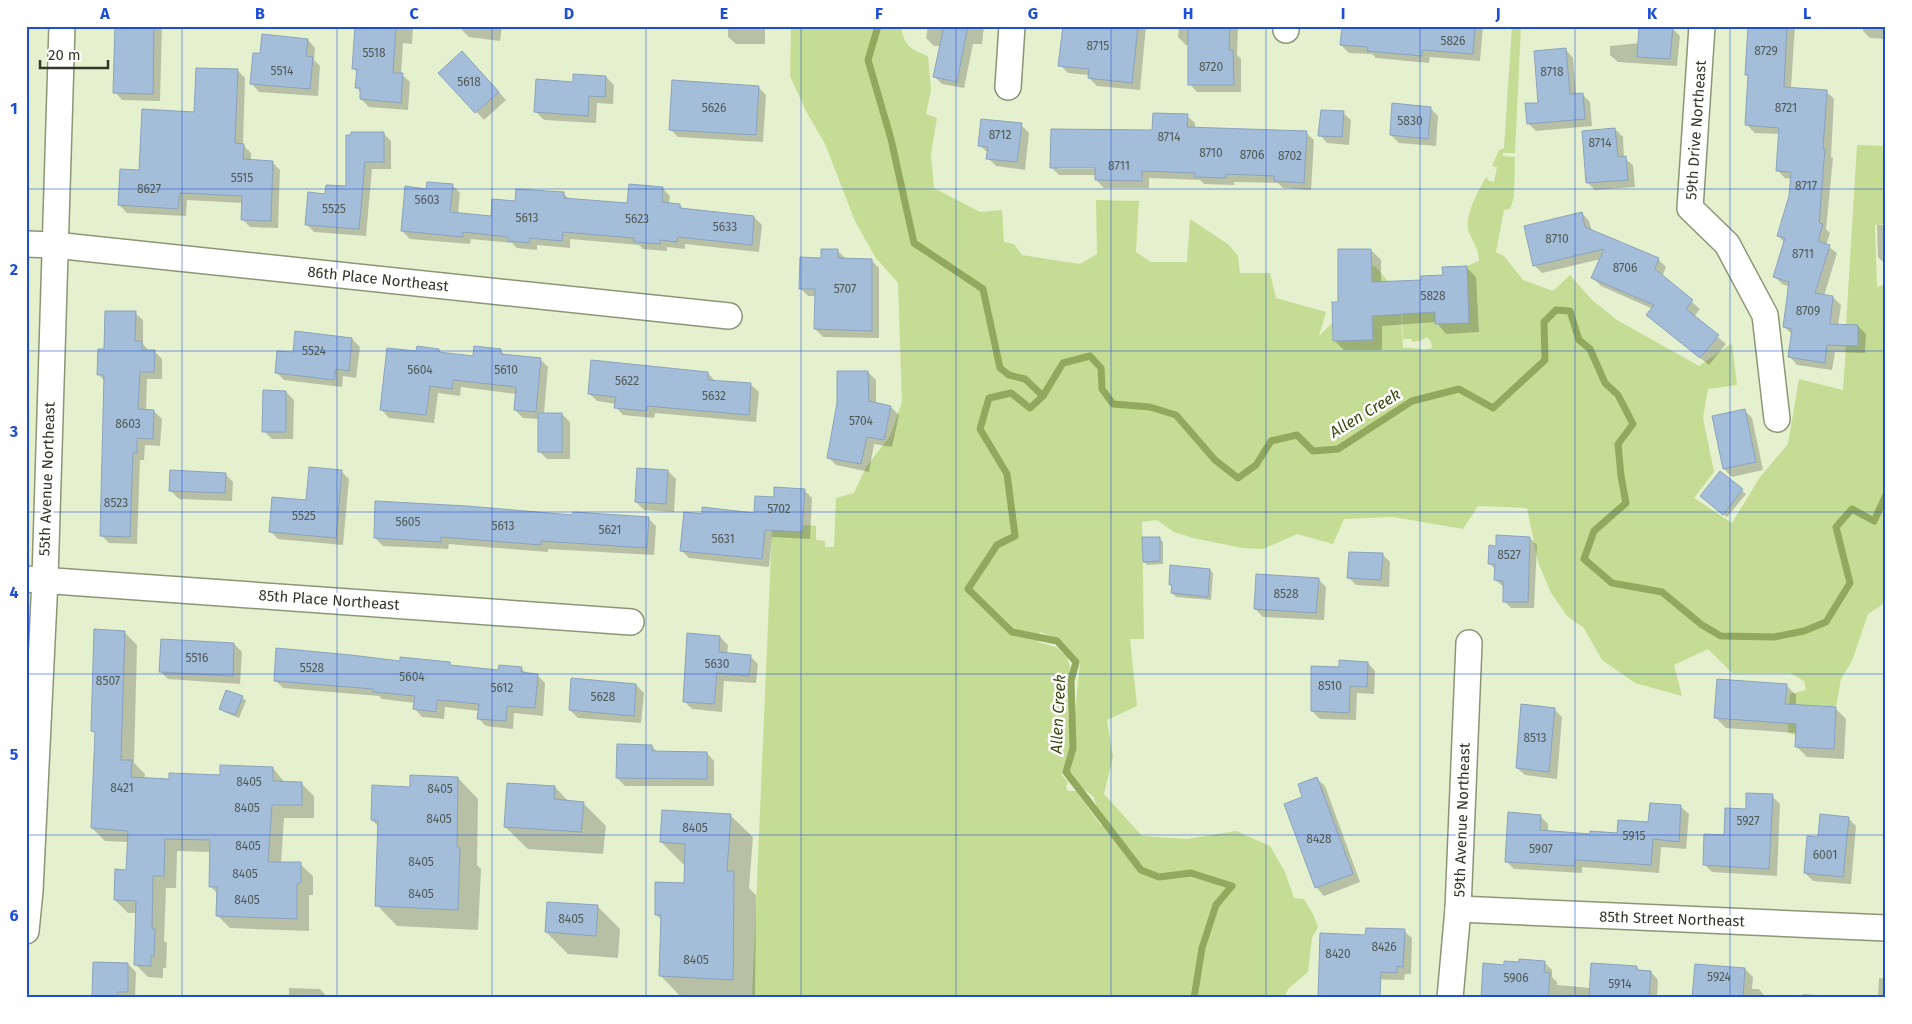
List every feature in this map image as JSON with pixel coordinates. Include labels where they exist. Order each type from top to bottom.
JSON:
[{"type":"street","name":"55th Avenue Northeast","points":[[26,931],[35,579],[54,245],[62,26]]},
{"type":"street","points":[[1008,87],[1012,26]]},
{"type":"street","name":"59th Drive Northeast","points":[[1702,26],[1690,208],[1727,244],[1765,315],[1777,419]]},
{"type":"street","name":"86th Place Northeast","points":[[26,244],[54,245],[729,316]]},
{"type":"street","name":"85th Place Northeast","points":[[35,579],[631,622]]},
{"type":"street","name":"59th Avenue Northeast","points":[[1450,998],[1458,910],[1469,643]]},
{"type":"street","name":"85th Street Northeast","points":[[1458,910],[1886,928]]},
{"type":"green space","points":[[791,26],[901,26],[904,38],[909,46],[928,56],[931,90],[926,114],[937,118],[931,154],[934,188],[980,212],[1002,210],[1004,242],[1014,244],[1022,255],[1080,264],[1097,254],[1096,200],[1139,201],[1136,252],[1151,262],[1187,262],[1190,219],[1229,245],[1238,256],[1240,273],[1270,273],[1276,298],[1326,312],[1319,336],[1332,323],[1333,341],[1373,340],[1372,266],[1376,267],[1391,285],[1401,313],[1403,348],[1425,349],[1432,348],[1431,342],[1427,337],[1420,341],[1412,342],[1411,339],[1403,339],[1402,313],[1435,312],[1436,324],[1469,323],[1467,266],[1479,261],[1479,257],[1469,232],[1468,219],[1486,177],[1489,181],[1494,182],[1497,167],[1492,166],[1499,150],[1504,148],[1512,26],[1521,26],[1515,153],[1503,153],[1503,156],[1515,157],[1514,197],[1510,209],[1504,210],[1496,252],[1504,256],[1523,280],[1553,291],[1570,275],[1592,300],[1617,320],[1699,366],[1732,343],[1737,385],[1708,389],[1703,418],[1714,472],[1694,498],[1732,523],[1760,477],[1788,444],[1799,379],[1843,390],[1846,345],[1858,345],[1858,325],[1846,325],[1857,145],[1886,146],[1886,224],[1875,225],[1877,287],[1886,284],[1886,602],[1868,614],[1852,661],[1841,679],[1836,707],[1797,705],[1796,735],[1788,733],[1790,694],[1806,690],[1804,681],[1790,673],[1732,673],[1708,649],[1674,665],[1682,696],[1635,683],[1602,660],[1584,628],[1567,616],[1551,593],[1538,562],[1527,508],[1478,506],[1463,529],[1393,517],[1344,519],[1333,544],[1297,534],[1263,549],[1242,548],[1193,538],[1174,532],[1157,520],[1142,522],[1144,639],[1130,639],[1137,706],[1107,720],[1113,757],[1104,794],[1142,836],[1187,839],[1236,831],[1270,846],[1285,872],[1294,898],[1304,899],[1318,927],[1312,938],[1308,972],[1288,989],[1284,998],[752,998],[772,530],[802,532],[803,525],[816,526],[816,540],[825,541],[825,547],[834,547],[836,498],[854,493],[866,467],[890,436],[902,402],[898,283],[875,257],[855,221],[825,144],[806,111],[790,76]],"holes":[[[1040,632],[1062,641],[1080,662],[1074,723],[1068,719],[1067,697],[1071,670],[1067,657],[1056,647],[1038,642]],[[1071,772],[1081,787],[1094,797],[1102,827],[1076,791],[1068,791],[1066,787],[1068,782],[1061,774]]]},
{"type":"building","points":[[115,26],[154,26],[153,94],[113,93]]},
{"type":"building","points":[[355,26],[396,26],[393,73],[403,73],[401,103],[360,99],[360,88],[355,88],[357,69],[352,69]]},
{"type":"building","points":[[944,26],[968,26],[957,82],[933,77]]},
{"type":"building","points":[[1063,26],[1138,26],[1132,83],[1088,78],[1089,69],[1058,66]]},
{"type":"building","points":[[1188,26],[1230,26],[1229,50],[1233,50],[1234,85],[1188,85]]},
{"type":"building","points":[[1342,26],[1475,26],[1473,54],[1422,50],[1422,56],[1367,51],[1368,47],[1340,45]]},
{"type":"building","points":[[1639,26],[1673,27],[1670,59],[1637,57]]},
{"type":"building","points":[[1748,26],[1787,26],[1784,87],[1827,90],[1823,149],[1825,149],[1819,223],[1823,224],[1818,241],[1830,245],[1815,293],[1833,296],[1830,324],[1858,325],[1858,346],[1827,345],[1825,363],[1788,357],[1792,329],[1783,327],[1789,282],[1773,277],[1785,238],[1777,236],[1789,196],[1791,172],[1776,171],[1779,128],[1745,125],[1748,75],[1745,75]]},
{"type":"building","points":[[262,34],[308,39],[306,56],[313,57],[310,89],[250,84],[253,53],[260,53]]},
{"type":"building","points":[[1566,48],[1570,94],[1583,93],[1585,119],[1527,124],[1525,103],[1538,103],[1534,51]]},
{"type":"building","points":[[462,51],[499,92],[475,113],[438,73]]},
{"type":"building","points":[[196,68],[238,69],[235,143],[244,144],[243,159],[273,161],[271,221],[241,220],[242,196],[180,193],[178,209],[118,205],[120,169],[139,170],[142,109],[194,112]]},
{"type":"building","points":[[573,74],[606,76],[605,97],[589,96],[588,116],[534,112],[536,79],[573,82]]},
{"type":"building","points":[[672,80],[759,86],[756,135],[669,130]]},
{"type":"building","points":[[1392,103],[1431,107],[1428,139],[1390,135]]},
{"type":"building","points":[[1321,110],[1344,111],[1342,137],[1318,136]]},
{"type":"building","points":[[1153,113],[1188,114],[1187,127],[1307,131],[1304,183],[1274,181],[1274,176],[1226,174],[1226,178],[1194,177],[1195,173],[1142,171],[1142,181],[1095,180],[1095,168],[1050,168],[1051,129],[1152,130]]},
{"type":"building","points":[[981,119],[1022,123],[1017,162],[986,159],[988,147],[978,146]]},
{"type":"building","points":[[1615,128],[1618,157],[1626,156],[1628,180],[1586,183],[1582,131]]},
{"type":"building","points":[[351,132],[384,132],[384,162],[365,162],[359,229],[305,225],[308,192],[325,194],[326,185],[346,186],[346,135],[351,135]]},
{"type":"building","points":[[427,182],[453,184],[450,212],[491,216],[492,199],[515,201],[516,189],[564,192],[564,198],[627,203],[629,184],[663,187],[662,202],[680,204],[680,208],[754,216],[752,245],[678,237],[677,242],[660,240],[660,244],[634,242],[634,238],[563,232],[562,241],[530,238],[529,243],[508,241],[508,237],[463,232],[463,237],[401,231],[405,186],[426,189]]},
{"type":"building","points":[[1582,212],[1585,227],[1659,258],[1655,269],[1693,300],[1686,309],[1719,335],[1700,358],[1646,315],[1654,305],[1591,278],[1604,249],[1533,266],[1524,226]]},
{"type":"building","points":[[821,249],[838,249],[838,258],[872,259],[872,331],[814,329],[815,289],[799,289],[800,257],[821,258]]},
{"type":"building","points":[[1338,249],[1371,249],[1372,282],[1421,280],[1421,276],[1443,275],[1442,267],[1467,266],[1469,323],[1435,324],[1435,312],[1372,316],[1373,340],[1333,341],[1332,302],[1338,302]]},
{"type":"building","points":[[105,311],[136,311],[135,341],[142,341],[142,350],[155,350],[154,372],[140,372],[138,409],[154,410],[153,439],[137,438],[137,453],[133,453],[130,537],[100,536],[104,375],[97,375],[98,349],[104,349]]},
{"type":"building","points":[[295,331],[352,338],[349,371],[336,369],[334,380],[275,373],[277,351],[293,352]]},
{"type":"building","points":[[417,346],[439,349],[439,352],[473,356],[474,346],[501,349],[501,354],[541,358],[536,412],[514,410],[516,387],[453,380],[452,389],[430,386],[426,415],[380,410],[387,348],[416,351]]},
{"type":"building","points":[[591,360],[708,372],[708,380],[751,383],[749,415],[647,406],[647,411],[614,408],[616,397],[588,394]]},
{"type":"building","points":[[837,371],[868,371],[869,401],[891,406],[884,440],[867,437],[861,464],[827,458],[837,403]]},
{"type":"building","points":[[263,390],[286,391],[286,432],[262,432]]},
{"type":"building","points":[[1745,409],[1756,462],[1723,469],[1712,416]]},
{"type":"building","points":[[538,413],[562,413],[562,452],[538,452]]},
{"type":"building","points":[[309,467],[342,470],[336,538],[269,532],[272,497],[306,500]]},
{"type":"building","points":[[637,468],[668,470],[666,504],[635,502]]},
{"type":"building","points":[[170,470],[226,473],[225,493],[169,491]]},
{"type":"building","points":[[1720,471],[1743,489],[1723,515],[1700,496]]},
{"type":"building","points":[[774,487],[805,489],[802,532],[765,530],[762,559],[680,551],[684,512],[702,514],[702,507],[754,513],[755,496],[774,497]]},
{"type":"building","points":[[375,501],[467,506],[572,515],[573,512],[649,517],[647,548],[541,541],[541,545],[441,537],[441,542],[374,538]]},
{"type":"building","points":[[1496,535],[1530,537],[1528,602],[1503,602],[1503,581],[1494,580],[1495,564],[1488,564],[1489,545],[1496,546]]},
{"type":"building","points":[[1142,537],[1160,537],[1160,561],[1143,562]]},
{"type":"building","points":[[1349,552],[1383,553],[1381,580],[1347,578]]},
{"type":"building","points":[[1170,565],[1210,569],[1208,597],[1171,593],[1172,585],[1169,585]]},
{"type":"building","points":[[1256,574],[1319,578],[1316,613],[1254,609]]},
{"type":"building","points":[[94,629],[125,631],[121,760],[132,760],[131,777],[169,779],[169,773],[220,775],[220,765],[273,767],[273,781],[302,782],[302,805],[272,805],[268,862],[301,862],[301,883],[297,883],[297,919],[216,916],[217,887],[209,887],[210,840],[165,839],[164,876],[153,876],[152,929],[155,929],[154,956],[151,956],[151,966],[134,965],[136,901],[114,900],[115,869],[126,870],[128,831],[91,828],[95,732],[91,731]]},
{"type":"building","points":[[687,633],[720,636],[719,652],[751,655],[749,676],[717,673],[714,704],[683,702]]},
{"type":"building","points":[[161,639],[234,643],[233,676],[159,672]]},
{"type":"building","points":[[276,648],[400,661],[400,657],[450,662],[450,665],[498,670],[499,665],[522,667],[521,672],[538,674],[535,708],[507,706],[506,721],[477,719],[479,704],[437,700],[436,712],[413,709],[415,696],[373,692],[373,689],[274,681]]},
{"type":"building","points":[[1339,660],[1368,662],[1367,687],[1350,686],[1349,713],[1311,711],[1311,666],[1339,667]]},
{"type":"building","points":[[571,678],[636,684],[634,716],[569,710]]},
{"type":"building","points":[[1717,679],[1787,684],[1785,704],[1836,707],[1834,749],[1795,747],[1796,724],[1714,718]]},
{"type":"building","points":[[226,690],[243,696],[235,715],[219,709]]},
{"type":"building","points":[[1521,704],[1555,708],[1549,772],[1516,768]]},
{"type":"building","points":[[617,744],[652,745],[652,751],[707,752],[707,779],[616,778]]},
{"type":"building","points":[[410,775],[458,777],[457,847],[460,847],[458,910],[375,906],[378,821],[371,820],[372,785],[410,787]]},
{"type":"building","points":[[1317,777],[1353,874],[1315,888],[1284,804],[1302,797],[1298,784]]},
{"type":"building","points":[[507,783],[555,786],[554,799],[584,802],[581,832],[504,827]]},
{"type":"building","points":[[1746,793],[1773,794],[1769,869],[1703,865],[1704,834],[1724,835],[1725,808],[1746,809]]},
{"type":"building","points":[[1650,803],[1681,805],[1679,842],[1653,839],[1651,865],[1575,860],[1574,866],[1505,862],[1508,812],[1541,815],[1540,830],[1590,834],[1590,831],[1617,833],[1618,820],[1648,822]]},
{"type":"building","points":[[662,810],[731,814],[727,871],[734,871],[733,980],[659,976],[661,915],[655,915],[655,882],[684,883],[685,844],[660,842]]},
{"type":"building","points":[[1820,814],[1849,817],[1843,877],[1804,873],[1807,836],[1818,837]]},
{"type":"building","points":[[547,902],[598,905],[596,936],[545,932]]},
{"type":"building","points":[[1366,928],[1405,929],[1403,967],[1397,966],[1397,973],[1381,972],[1380,998],[1318,998],[1320,933],[1365,935]]},
{"type":"building","points":[[1519,959],[1545,961],[1544,972],[1550,973],[1548,998],[1481,998],[1483,963],[1504,965],[1504,961],[1519,962]]},
{"type":"building","points":[[93,962],[128,963],[128,992],[118,992],[117,998],[92,998]]},
{"type":"building","points":[[1591,963],[1637,966],[1637,970],[1651,971],[1649,998],[1589,998]]},
{"type":"building","points":[[1695,964],[1745,968],[1743,998],[1692,998]]},
{"type":"waterway","points":[[878,26],[868,60],[891,139],[914,243],[983,289],[1000,368],[1009,375],[1025,379],[1043,396]]},
{"type":"waterway","name":"Allen Creek","points":[[1194,998],[1202,948],[1216,905],[1232,886],[1191,873],[1159,877],[1141,870],[1066,772],[1073,748],[1071,681],[1076,662],[1057,641],[1012,632],[968,589],[997,545],[1015,536],[1007,474],[980,429],[989,398],[1011,393],[1030,408],[1043,396],[1063,363],[1090,356],[1101,368],[1102,389],[1113,404],[1150,407],[1176,415],[1215,460],[1238,478],[1256,465],[1271,441],[1297,435],[1313,451],[1338,449],[1412,401],[1459,389],[1493,408],[1545,360],[1544,322],[1556,310],[1570,311],[1579,340],[1590,349],[1605,383],[1618,395],[1633,424],[1618,444],[1626,503],[1594,531],[1584,559],[1612,583],[1662,592],[1702,625],[1721,636],[1774,637],[1804,631],[1826,622],[1850,583],[1836,527],[1852,509],[1874,521],[1886,495]]}]
